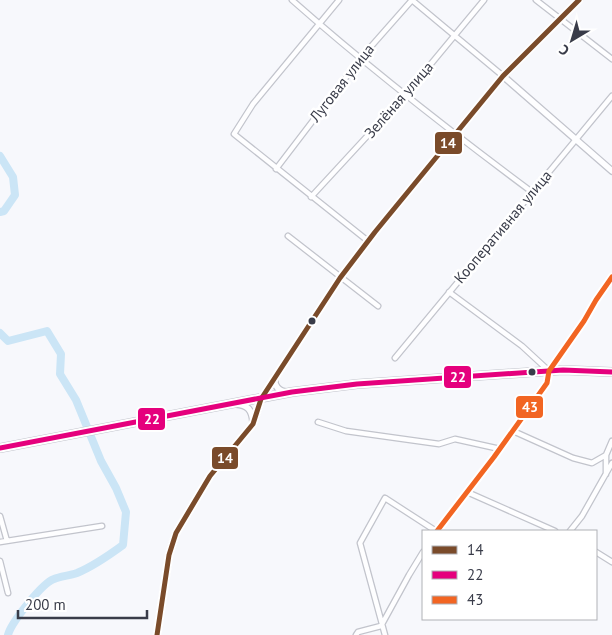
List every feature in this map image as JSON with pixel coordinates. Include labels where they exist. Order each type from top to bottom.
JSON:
[{"type":"main road","points":[[0,448],[292,392],[357,384],[549,371],[612,372]]},
{"type":"street","points":[[292,0],[360,59],[454,134],[532,192]]},
{"type":"street","points":[[339,0],[253,104],[234,134],[368,241]]},
{"type":"street","points":[[412,0],[612,171]]},
{"type":"street","name":"Луговая улица","points":[[276,169],[360,59],[412,0]]},
{"type":"street","name":"Зелёная улица","points":[[311,197],[406,94],[484,0]]},
{"type":"street","points":[[536,0],[612,59]]},
{"type":"street","points":[[157,635],[169,555],[176,533],[210,476],[253,424],[261,399],[340,278],[454,134],[503,76],[579,0]]},
{"type":"street","name":"Кооперативная улица","points":[[395,358],[612,96]]},
{"type":"street","points":[[288,236],[378,306]]},
{"type":"street","points":[[438,530],[547,384],[549,371],[612,277]]},
{"type":"street","points":[[449,292],[522,346],[549,371]]},
{"type":"street","points":[[275,377],[274,381],[279,389],[284,392],[292,392]]},
{"type":"street","points":[[234,403],[247,406],[251,410],[253,424]]},
{"type":"street","points":[[318,422],[346,431],[439,444],[455,439],[500,449]]},
{"type":"street","points":[[513,431],[573,458],[592,463],[606,455]]},
{"type":"street","points":[[606,474],[606,455],[612,441]]},
{"type":"street","points":[[571,530],[582,516],[612,463]]},
{"type":"street","points":[[467,492],[553,530]]},
{"type":"street","points":[[385,635],[360,543],[385,498],[435,530]]},
{"type":"street","points":[[0,516],[7,541]]},
{"type":"street","points":[[0,542],[102,526]]},
{"type":"street","points":[[597,553],[612,562]]},
{"type":"street","points":[[356,635],[358,632],[381,626],[422,554]]},
{"type":"street","points":[[0,561],[8,593]]},
{"type":"waterway","points":[[0,156],[13,177],[15,195],[4,211],[0,212]]},
{"type":"waterway","points":[[0,333],[8,341],[47,331],[61,354],[60,374],[76,400],[101,461],[116,488],[126,512],[123,545],[83,570],[49,582],[28,604],[10,629],[8,635]]},
{"type":"transit line","name":"14","points":[[157,635],[169,555],[176,533],[210,476],[253,424],[261,399],[340,278],[375,232],[503,76],[579,0]]},
{"type":"transit line","name":"43","points":[[438,530],[494,457],[547,383],[549,371],[612,277]]},
{"type":"transit line","name":"22","points":[[0,448],[292,392],[357,384],[563,370],[612,372]]}]
